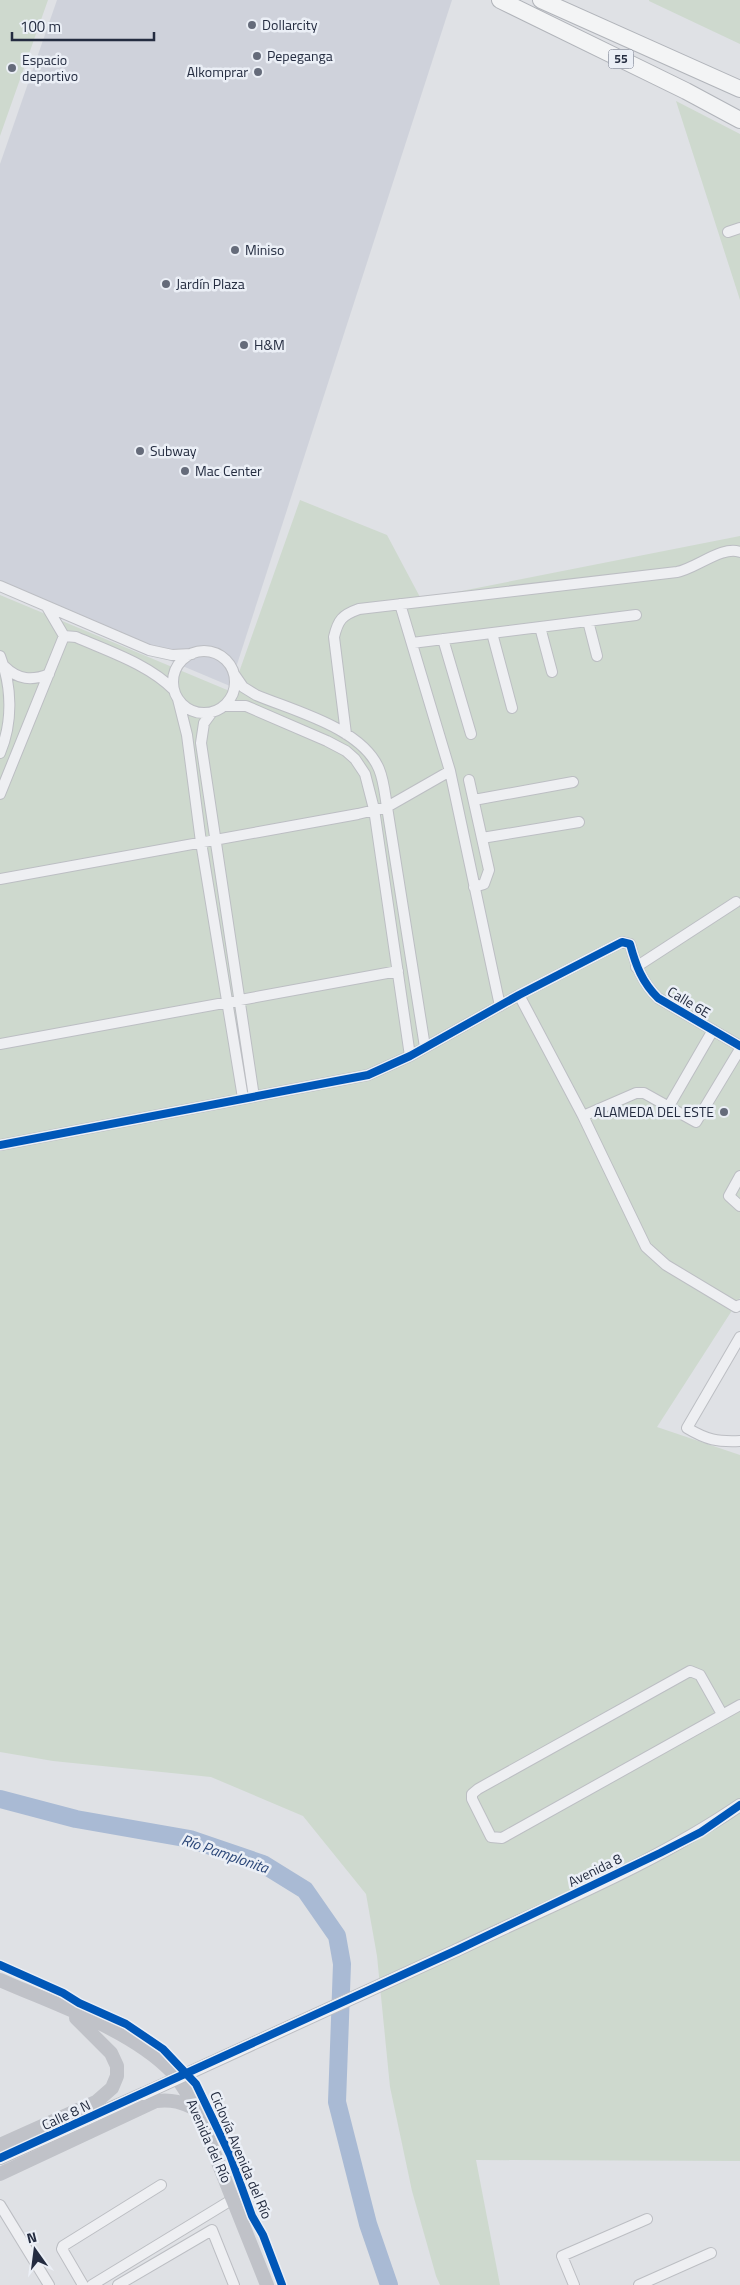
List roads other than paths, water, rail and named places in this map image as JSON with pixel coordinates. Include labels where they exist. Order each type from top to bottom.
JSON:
[{"type":"highway","name":"55","points":[[500,0],[686,91],[740,120]]},
{"type":"highway","name":"55","points":[[541,0],[740,89]]},
{"type":"main road","name":"Avenida del Río","points":[[0,1980],[117,2032],[155,2057],[172,2072],[184,2088],[196,2110],[267,2285]]},
{"type":"main road","points":[[0,2145],[96,2102],[112,2088],[117,2076],[117,2066],[111,2053],[66,2009]]},
{"type":"main road","points":[[0,2174],[156,2102],[169,2099],[182,2102],[196,2110]]},
{"type":"street","points":[[728,232],[740,228]]},
{"type":"street","points":[[346,734],[334,637],[338,621],[346,614],[359,609],[676,572],[691,569],[730,550],[740,552]]},
{"type":"street","points":[[0,586],[149,650],[172,655],[192,654],[201,651],[215,653],[227,661],[243,687],[256,695],[346,734],[369,753],[379,769],[387,807],[425,1047]]},
{"type":"street","points":[[400,604],[450,771],[500,1006]]},
{"type":"street","points":[[46,607],[64,636]]},
{"type":"street","points":[[412,643],[636,615]]},
{"type":"street","points":[[588,621],[596,656]]},
{"type":"street","points":[[540,627],[552,672]]},
{"type":"street","points":[[492,633],[512,708]]},
{"type":"street","points":[[0,794],[64,636]]},
{"type":"street","points":[[64,636],[76,637],[149,670],[162,678],[192,711],[212,712]]},
{"type":"street","points":[[443,639],[471,734]]},
{"type":"street","points":[[192,654],[178,665],[173,682],[187,735],[201,842],[228,1002],[249,1098]]},
{"type":"street","points":[[2,661],[17,676],[24,678],[38,679],[50,674]]},
{"type":"street","points":[[0,753],[5,742],[10,709],[2,661]]},
{"type":"street","points":[[224,706],[234,692],[234,674]]},
{"type":"street","points":[[326,724],[337,717],[342,705]]},
{"type":"street","points":[[249,1098],[239,1000],[201,743],[204,723],[212,712],[224,706],[246,706],[327,740],[346,751],[355,759],[365,774],[374,810],[410,1056]]},
{"type":"street","points":[[0,879],[387,807],[450,771]]},
{"type":"street","points":[[469,780],[489,870],[489,876],[484,884],[474,887]]},
{"type":"street","points":[[474,800],[573,782]]},
{"type":"street","points":[[482,838],[579,822]]},
{"type":"street","points":[[636,968],[736,902]]},
{"type":"street","name":"Calle 6E","points":[[519,995],[622,942],[630,944],[636,968],[658,998],[740,1048]]},
{"type":"street","points":[[0,1044],[398,971]]},
{"type":"street","points":[[0,1145],[368,1076],[410,1056],[519,995],[583,1116],[646,1247],[675,1270],[736,1307],[740,1305]]},
{"type":"street","points":[[669,1106],[713,1030]]},
{"type":"street","points":[[583,1116],[636,1093],[644,1093],[696,1122],[740,1048]]},
{"type":"street","points":[[740,1176],[729,1196],[740,1206]]},
{"type":"street","points":[[740,1337],[688,1428],[699,1435],[718,1442],[740,1441]]},
{"type":"street","points":[[722,1714],[700,1675],[690,1671],[478,1788],[472,1794],[472,1799],[491,1837],[502,1838],[740,1704]]},
{"type":"street","name":"Avenida 8","points":[[143,2094],[457,1950],[668,1849],[701,1832],[740,1805]]},
{"type":"street","name":"Calle 8 N","points":[[0,2158],[143,2094]]},
{"type":"street","points":[[83,2285],[62,2250],[63,2246],[161,2186]]},
{"type":"street","points":[[92,2285],[233,2199]]},
{"type":"street","points":[[0,2205],[50,2285]]},
{"type":"street","points":[[574,2285],[562,2256],[648,2218]]},
{"type":"street","points":[[118,2285],[212,2230],[234,2285]]},
{"type":"street","points":[[639,2285],[711,2254]]},
{"type":"waterway","name":"Río Pamplonita","points":[[0,1799],[76,1819],[190,1839],[263,1864],[305,1890],[337,1936],[342,1964],[337,2102],[368,2224],[389,2285]]},
{"type":"place","name":"Dollarcity","points":[[252,25]]},
{"type":"place","name":"Pepeganga","points":[[257,56]]},
{"type":"place","name":"Espacio deportivo","points":[[12,68]]},
{"type":"place","name":"Alkomprar","points":[[258,72]]},
{"type":"place","name":"Miniso","points":[[235,250]]},
{"type":"place","name":"Jardín Plaza","points":[[166,284]]},
{"type":"place","name":"H&M","points":[[244,345]]},
{"type":"place","name":"Subway","points":[[140,451]]},
{"type":"place","name":"Mac Center","points":[[185,471]]},
{"type":"place","name":"ALAMEDA DEL ESTE","points":[[724,1112]]}]
